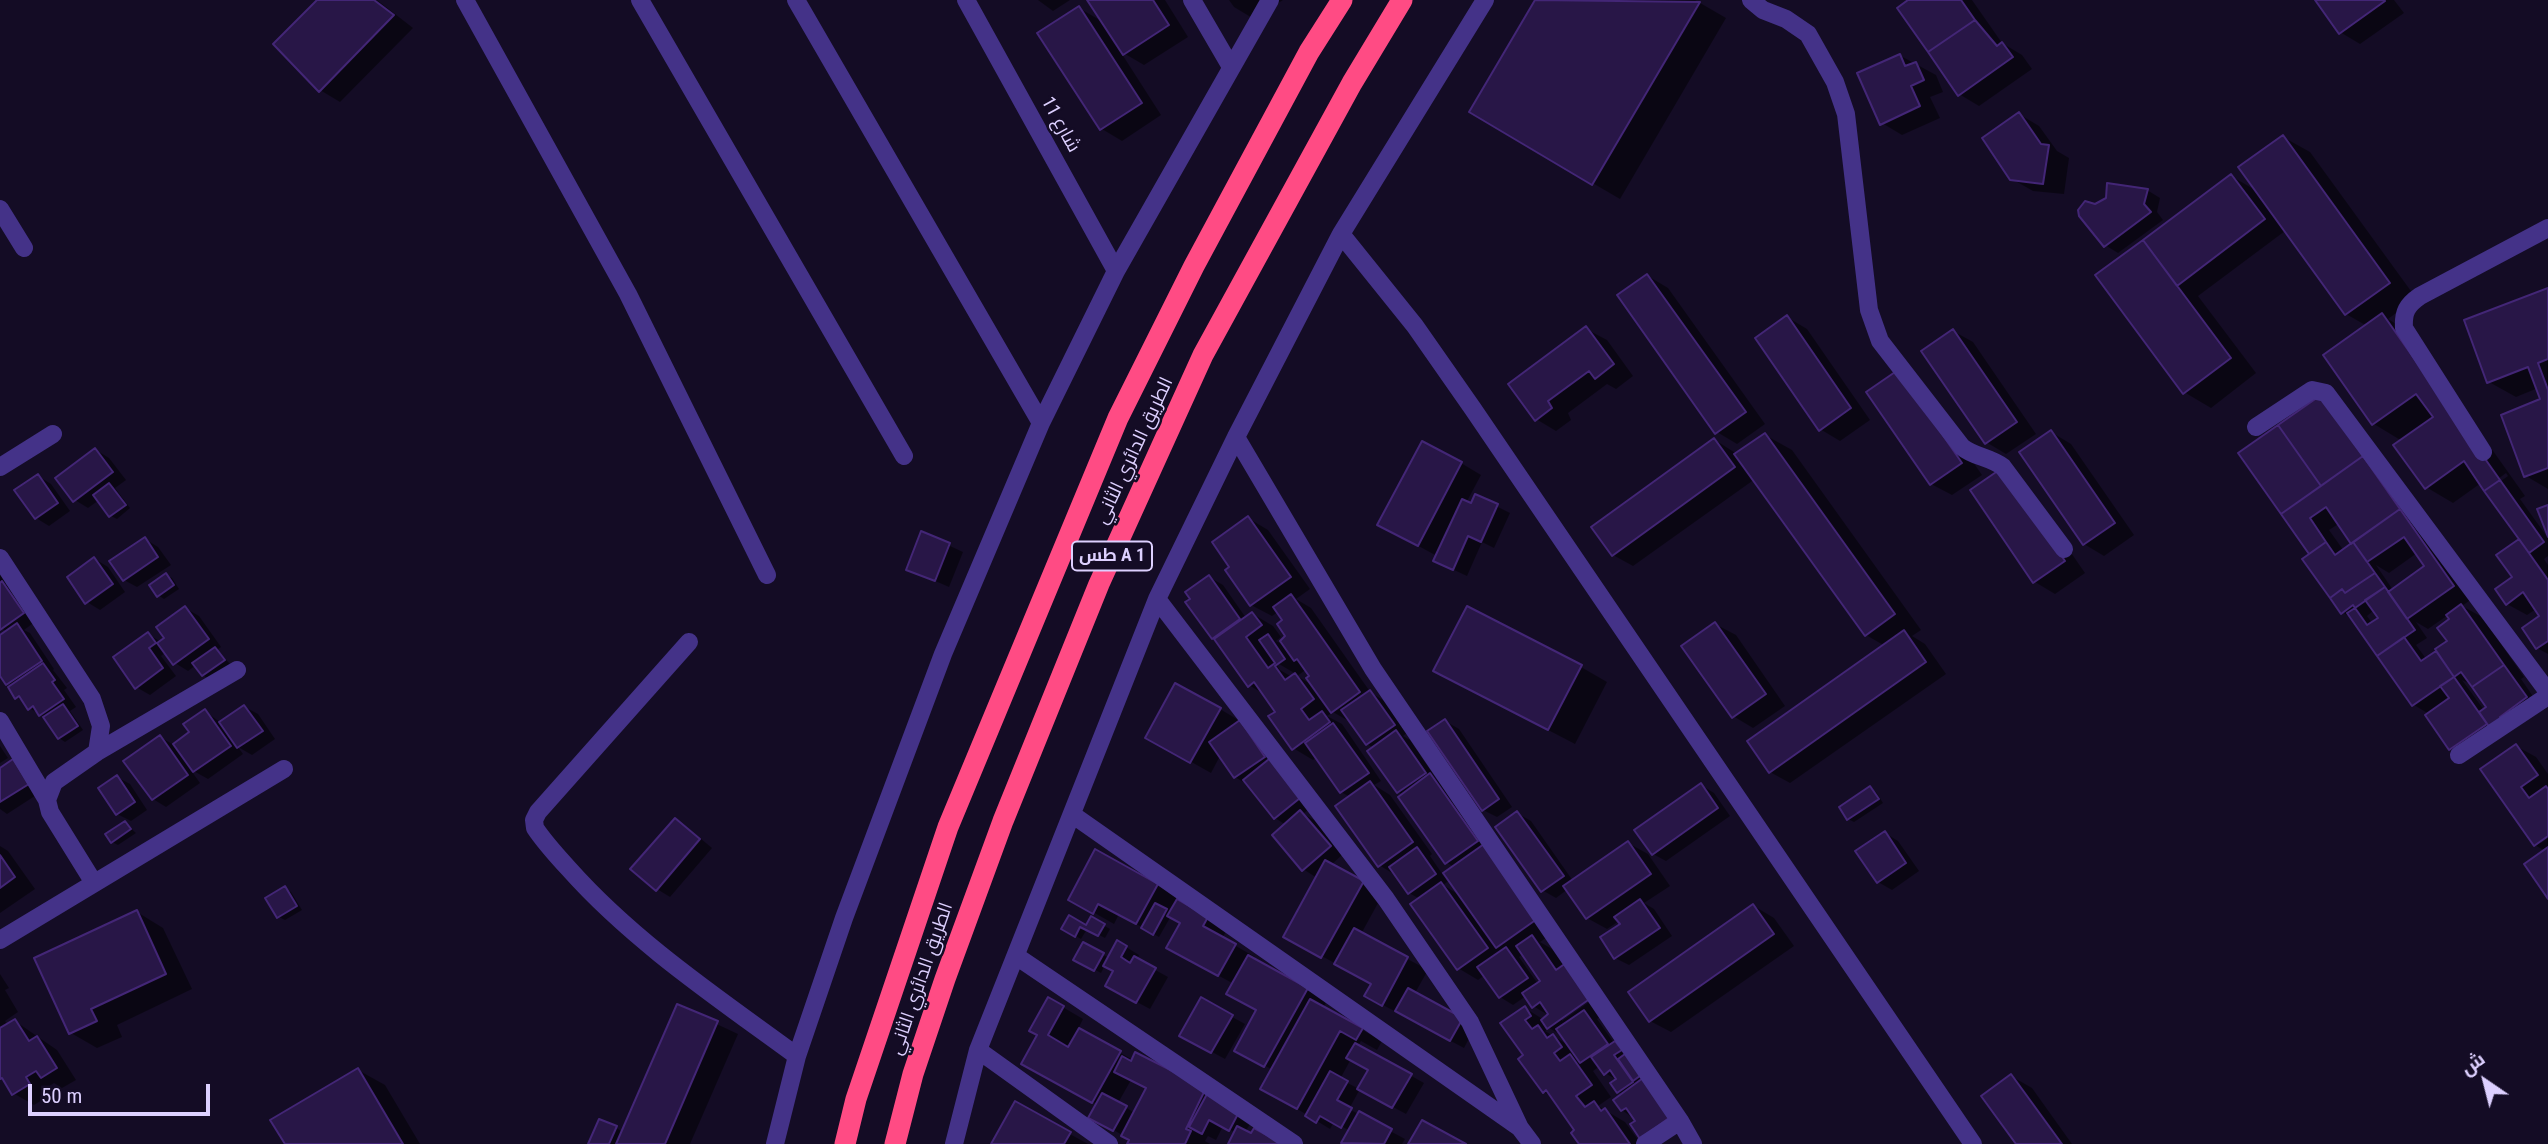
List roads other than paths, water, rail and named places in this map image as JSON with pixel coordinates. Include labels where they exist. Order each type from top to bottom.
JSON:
[{"type":"highway","name":"الطريق الدائري الثاني","points":[[845,1144],[856,1099],[948,827],[1118,418],[1232,195],[1309,52],[1342,0]]},
{"type":"highway","name":"الطريق الدائري الثاني","points":[[895,1144],[944,979],[1003,821],[1099,584],[1203,355],[1352,83],[1402,0]]},
{"type":"street","points":[[465,0],[628,294],[767,575]]},
{"type":"street","points":[[640,0],[904,456]]},
{"type":"street","points":[[796,0],[1041,424]]},
{"type":"street","name":"شارع 11","points":[[966,0],[1116,271]]},
{"type":"street","points":[[1192,0],[1231,67]]},
{"type":"street","points":[[775,1144],[796,1055],[844,918],[943,654],[1041,424],[1116,271],[1270,0]]},
{"type":"street","points":[[954,1144],[978,1050],[1157,599],[1236,437],[1341,234],[1485,0]]},
{"type":"street","points":[[1751,0],[1763,10],[1786,19],[1808,34],[1835,82],[1846,114],[1869,310],[1880,341],[1962,447],[2003,467],[2064,549]]},
{"type":"street","points":[[0,209],[24,248]]},
{"type":"street","points":[[2483,452],[2404,328],[2403,315],[2409,303],[2548,228]]},
{"type":"street","points":[[1341,234],[1415,326],[1473,409],[1973,1144]]},
{"type":"street","points":[[2256,427],[2312,390],[2326,393],[2548,694],[2459,755]]},
{"type":"street","points":[[0,467],[53,434]]},
{"type":"street","points":[[1236,437],[1373,669],[1693,1144]]},
{"type":"street","points":[[0,558],[92,699],[101,726],[97,752]]},
{"type":"street","points":[[1157,599],[1386,899],[1471,1022],[1520,1128],[1532,1144]]},
{"type":"street","points":[[689,642],[538,812],[534,820],[535,828],[610,912],[698,984],[796,1055]]},
{"type":"street","points":[[47,800],[54,782],[97,752],[237,670]]},
{"type":"street","points":[[0,722],[47,800],[57,825],[94,883]]},
{"type":"street","points":[[0,940],[285,769]]},
{"type":"street","points":[[1073,815],[1520,1128]]},
{"type":"street","points":[[1016,956],[1294,1144]]},
{"type":"street","points":[[978,1050],[1110,1144]]},
{"type":"street","points":[[1645,1144],[1680,1121]]}]
